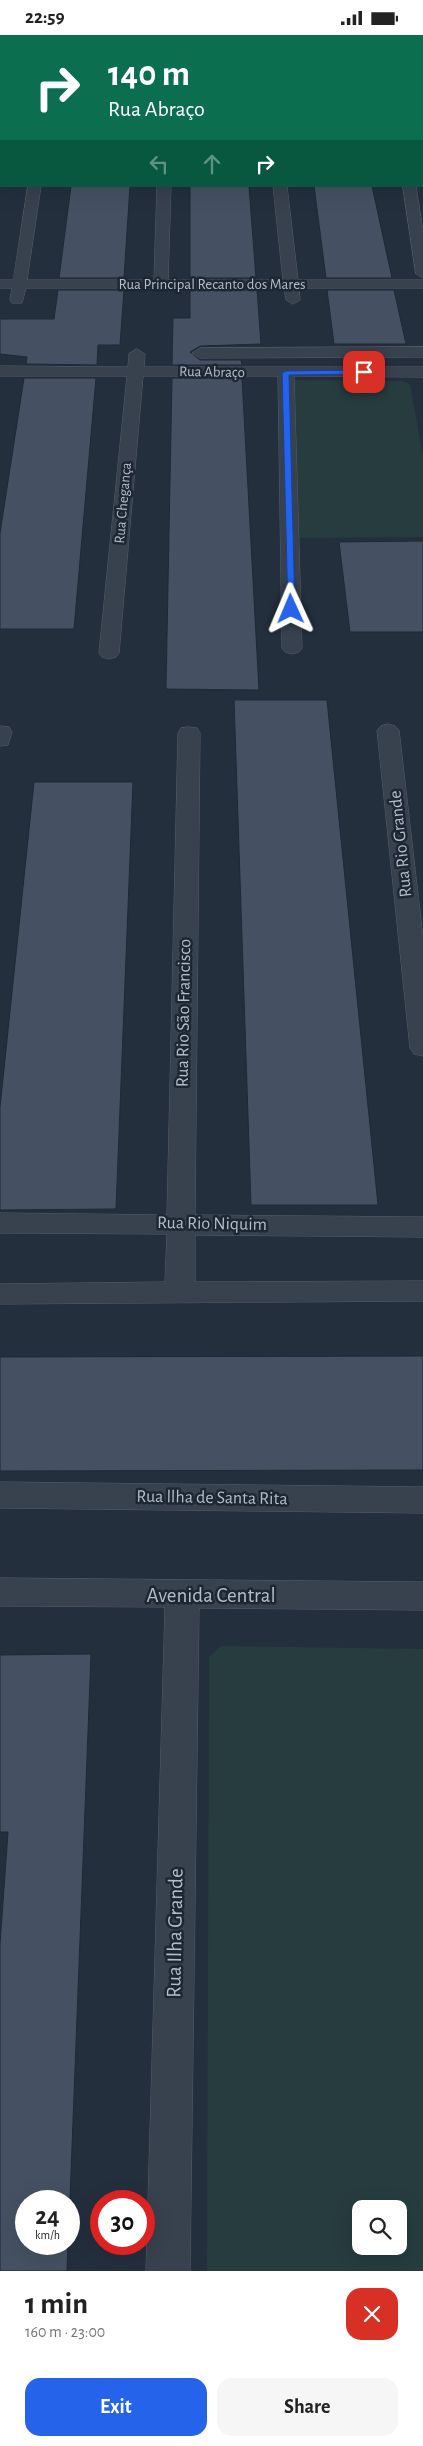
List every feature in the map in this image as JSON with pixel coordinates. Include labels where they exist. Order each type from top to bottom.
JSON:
[{"type":"street","points":[[0,300],[22,300],[19,284],[35,187]]},
{"type":"street","points":[[160,285],[164,187]]},
{"type":"street","points":[[280,187],[292,285],[288,300],[311,300]]},
{"type":"street","points":[[409,187],[423,274]]},
{"type":"street","name":"Rua Principal Recanto dos Mares","points":[[0,284],[423,284]]},
{"type":"street","name":"Rua Abraço","points":[[187,353],[423,352]]},
{"type":"street","name":"Rua Chegança","points":[[109,653],[135,371],[142,353],[118,353]]},
{"type":"street","name":"Rua Abraço","points":[[0,371],[423,372]]},
{"type":"street","points":[[286,373],[292,648]]},
{"type":"street","name":"Rua Rio Grande","points":[[388,730],[423,1048]]},
{"type":"street","name":"Rua Rio São Francisco","points":[[180,1292],[189,733]]},
{"type":"street","name":"Rua Rio Niquim","points":[[0,1223],[423,1227]]},
{"type":"street","points":[[0,1293],[423,1291]]},
{"type":"street","name":"Rua llha de Santa Rita","points":[[0,1495],[423,1500]]},
{"type":"street","name":"Avenida Central","points":[[0,1592],[423,1596]]},
{"type":"street","name":"Rua Ilha Grande","points":[[168,2271],[182,1595]]},
{"type":"green space","points":[[294,380],[401,381],[410,384],[423,458],[423,537],[299,538]]},
{"type":"green space","points":[[221,1646],[423,1649],[423,2271],[207,2271],[209,1657]]},
{"type":"building","points":[[71,187],[130,187],[124,278],[59,278]]},
{"type":"building","points":[[190,187],[249,187],[256,278],[190,278]]},
{"type":"building","points":[[314,187],[372,187],[392,278],[326,278]]},
{"type":"building","points":[[58,290],[124,290],[120,345],[98,345],[97,365],[26,364],[27,357],[0,354],[0,319],[54,319]]},
{"type":"building","points":[[190,290],[257,290],[261,344],[200,346],[190,352],[200,360],[241,360],[242,365],[172,365],[173,318],[190,318]]},
{"type":"building","points":[[327,290],[394,290],[406,344],[334,344]]},
{"type":"building","points":[[24,378],[96,378],[74,629],[0,629],[0,533]]},
{"type":"building","points":[[172,378],[242,378],[259,690],[166,689]]},
{"type":"building","points":[[423,541],[423,632],[350,632],[339,542]]},
{"type":"building","points":[[234,700],[327,700],[378,1205],[251,1205]]},
{"type":"building","points":[[34,782],[133,782],[116,1209],[0,1210],[0,1107]]},
{"type":"building","points":[[423,1356],[423,1470],[0,1471],[0,1357]]},
{"type":"building","points":[[91,1654],[70,2190],[15,2190],[15,2255],[68,2255],[67,2271],[0,2271],[0,1944],[8,1832],[0,1832],[0,1655]]},
{"type":"route","points":[[291,609],[286,373],[364,372]]}]
